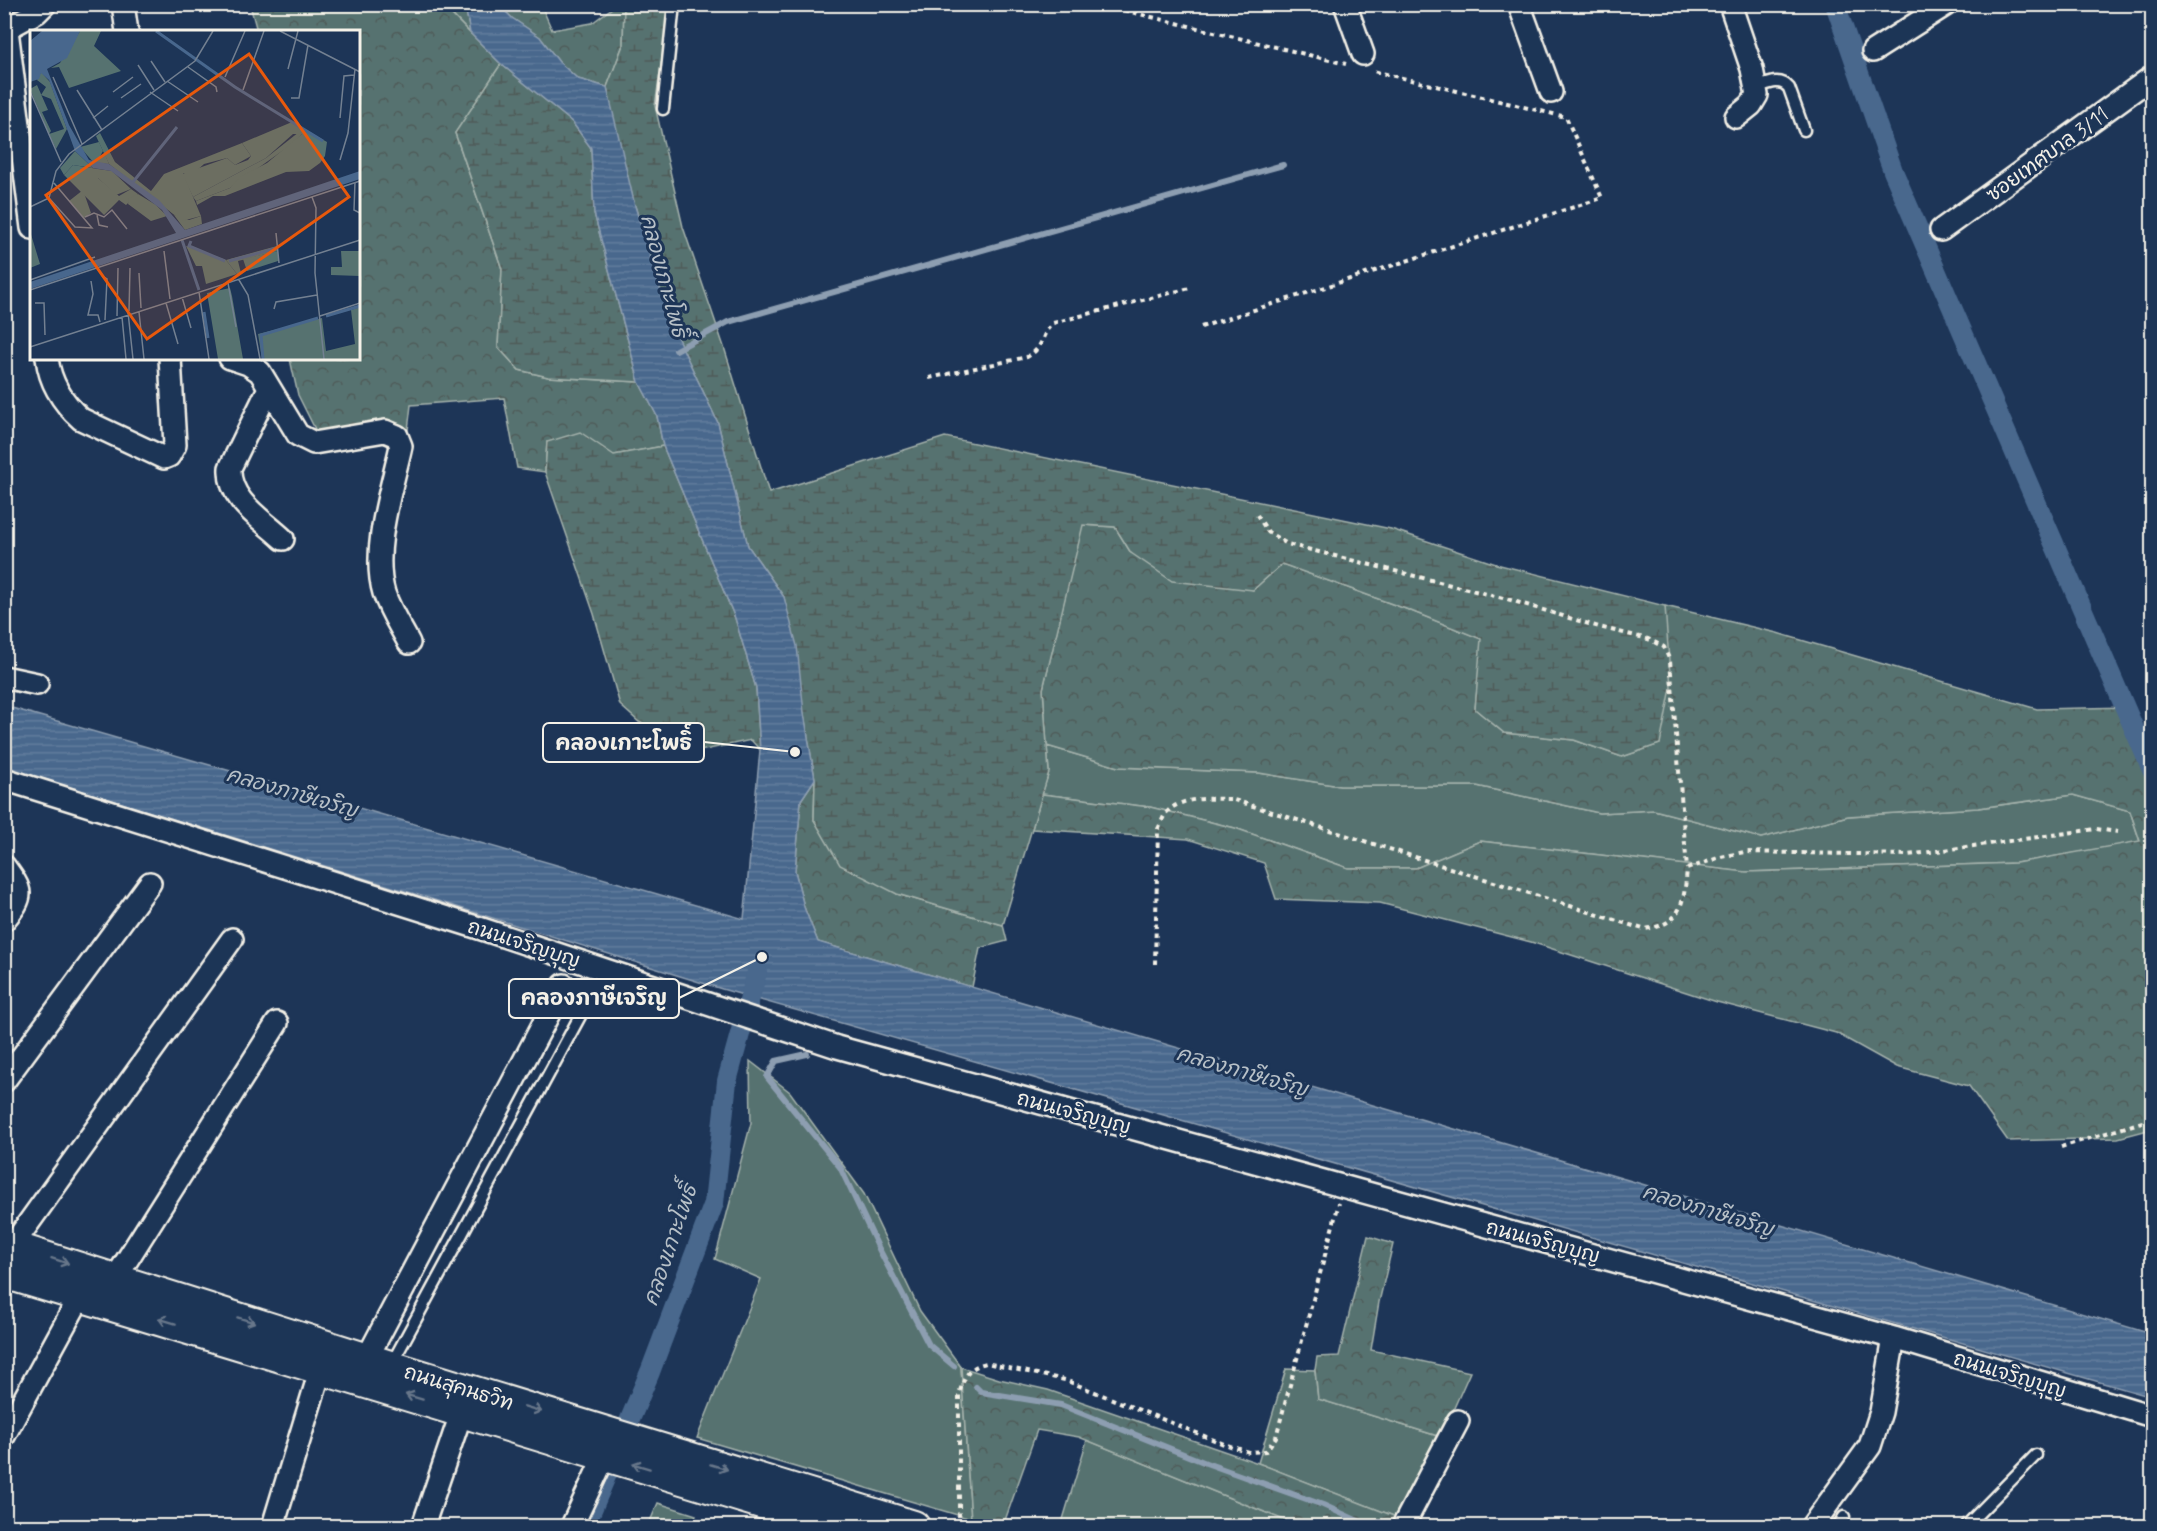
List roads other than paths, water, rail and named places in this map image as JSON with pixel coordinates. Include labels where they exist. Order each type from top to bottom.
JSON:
[{"type":"main road","name":"ถนนสุคนธวิท","points":[[7,1254],[115,1279],[379,1370],[914,1527]]},
{"type":"main road","name":"ถนนสุคนธวิท","points":[[7,1254],[81,1295],[321,1368],[379,1370],[462,1411],[837,1527]]},
{"type":"street","points":[[30,213],[6,30],[37,12],[45,4]]},
{"type":"street","points":[[123,4],[127,30]]},
{"type":"street","points":[[1345,4],[1361,63]]},
{"type":"street","points":[[1519,4],[1551,92]]},
{"type":"street","points":[[1730,4],[1752,69],[1757,95],[1754,102],[1736,117]]},
{"type":"street","points":[[1873,51],[1947,4]]},
{"type":"street","name":"ซอยเทศบาล 3/11","points":[[1941,230],[2152,77]]},
{"type":"street","points":[[48,360],[56,389],[81,419],[164,458],[169,456],[175,445],[170,360]]},
{"type":"street","points":[[236,360],[260,372],[298,435],[305,440],[314,443],[385,431],[397,436],[401,446],[382,531],[381,576],[383,590],[391,611],[409,643]]},
{"type":"street","points":[[269,388],[230,468],[229,480],[241,500],[283,539]]},
{"type":"street","points":[[4,677],[37,684]]},
{"type":"street","name":"ถนนเจริญบุญ","points":[[4,779],[479,928],[837,1047],[1894,1338],[2152,1416]]},
{"type":"street","points":[[4,866],[21,893],[18,903],[4,920]]},
{"type":"street","points":[[4,1081],[150,883]]},
{"type":"street","points":[[7,1254],[232,939]]},
{"type":"street","points":[[379,1370],[564,986]]},
{"type":"street","points":[[115,1279],[277,1023]]},
{"type":"street","points":[[4,1436],[81,1295]]},
{"type":"street","points":[[1812,1527],[1870,1446],[1881,1412],[1894,1338]]},
{"type":"street","points":[[273,1527],[321,1368]]},
{"type":"street","points":[[423,1527],[462,1411]]},
{"type":"street","points":[[1402,1527],[1458,1421]]},
{"type":"street","points":[[572,1527],[605,1455]]},
{"type":"lane","points":[[663,109],[674,4]]},
{"type":"lane","points":[[1756,88],[1778,81],[1786,84],[1790,88],[1804,130]]},
{"type":"lane","points":[[379,1370],[598,982]]},
{"type":"lane","points":[[1966,1527],[2036,1455]]},
{"type":"water","points":[[465,5],[499,5],[512,18],[540,37],[559,62],[578,79],[607,87],[635,206],[671,324],[718,423],[748,546],[784,597],[797,646],[804,713],[815,779],[801,800],[795,871],[804,907],[818,942],[2152,1334],[2152,1397],[722,989],[5,767],[5,706],[744,919],[760,750],[756,688],[735,618],[663,446],[657,416],[639,382],[594,213],[591,148],[572,122],[501,64],[470,33]]},
{"type":"waterway","points":[[1835,4],[1893,171],[2152,770]]},
{"type":"waterway","points":[[676,350],[728,322],[1283,165]]},
{"type":"waterway","name":"คลองเกาะโพธิ์","points":[[585,1526],[650,1372],[714,1203],[727,1081],[757,972]]},
{"type":"waterway","points":[[807,1054],[776,1061],[767,1077],[840,1167],[929,1345],[954,1366]]},
{"type":"waterway","points":[[976,1387],[981,1392],[1061,1405],[1206,1463],[1323,1505],[1369,1526]]},
{"type":"place","name":"คลองเกาะโพธิ์","points":[[795,752]]},
{"type":"place","name":"คลองภาษีเจริญ","points":[[762,957]]}]
